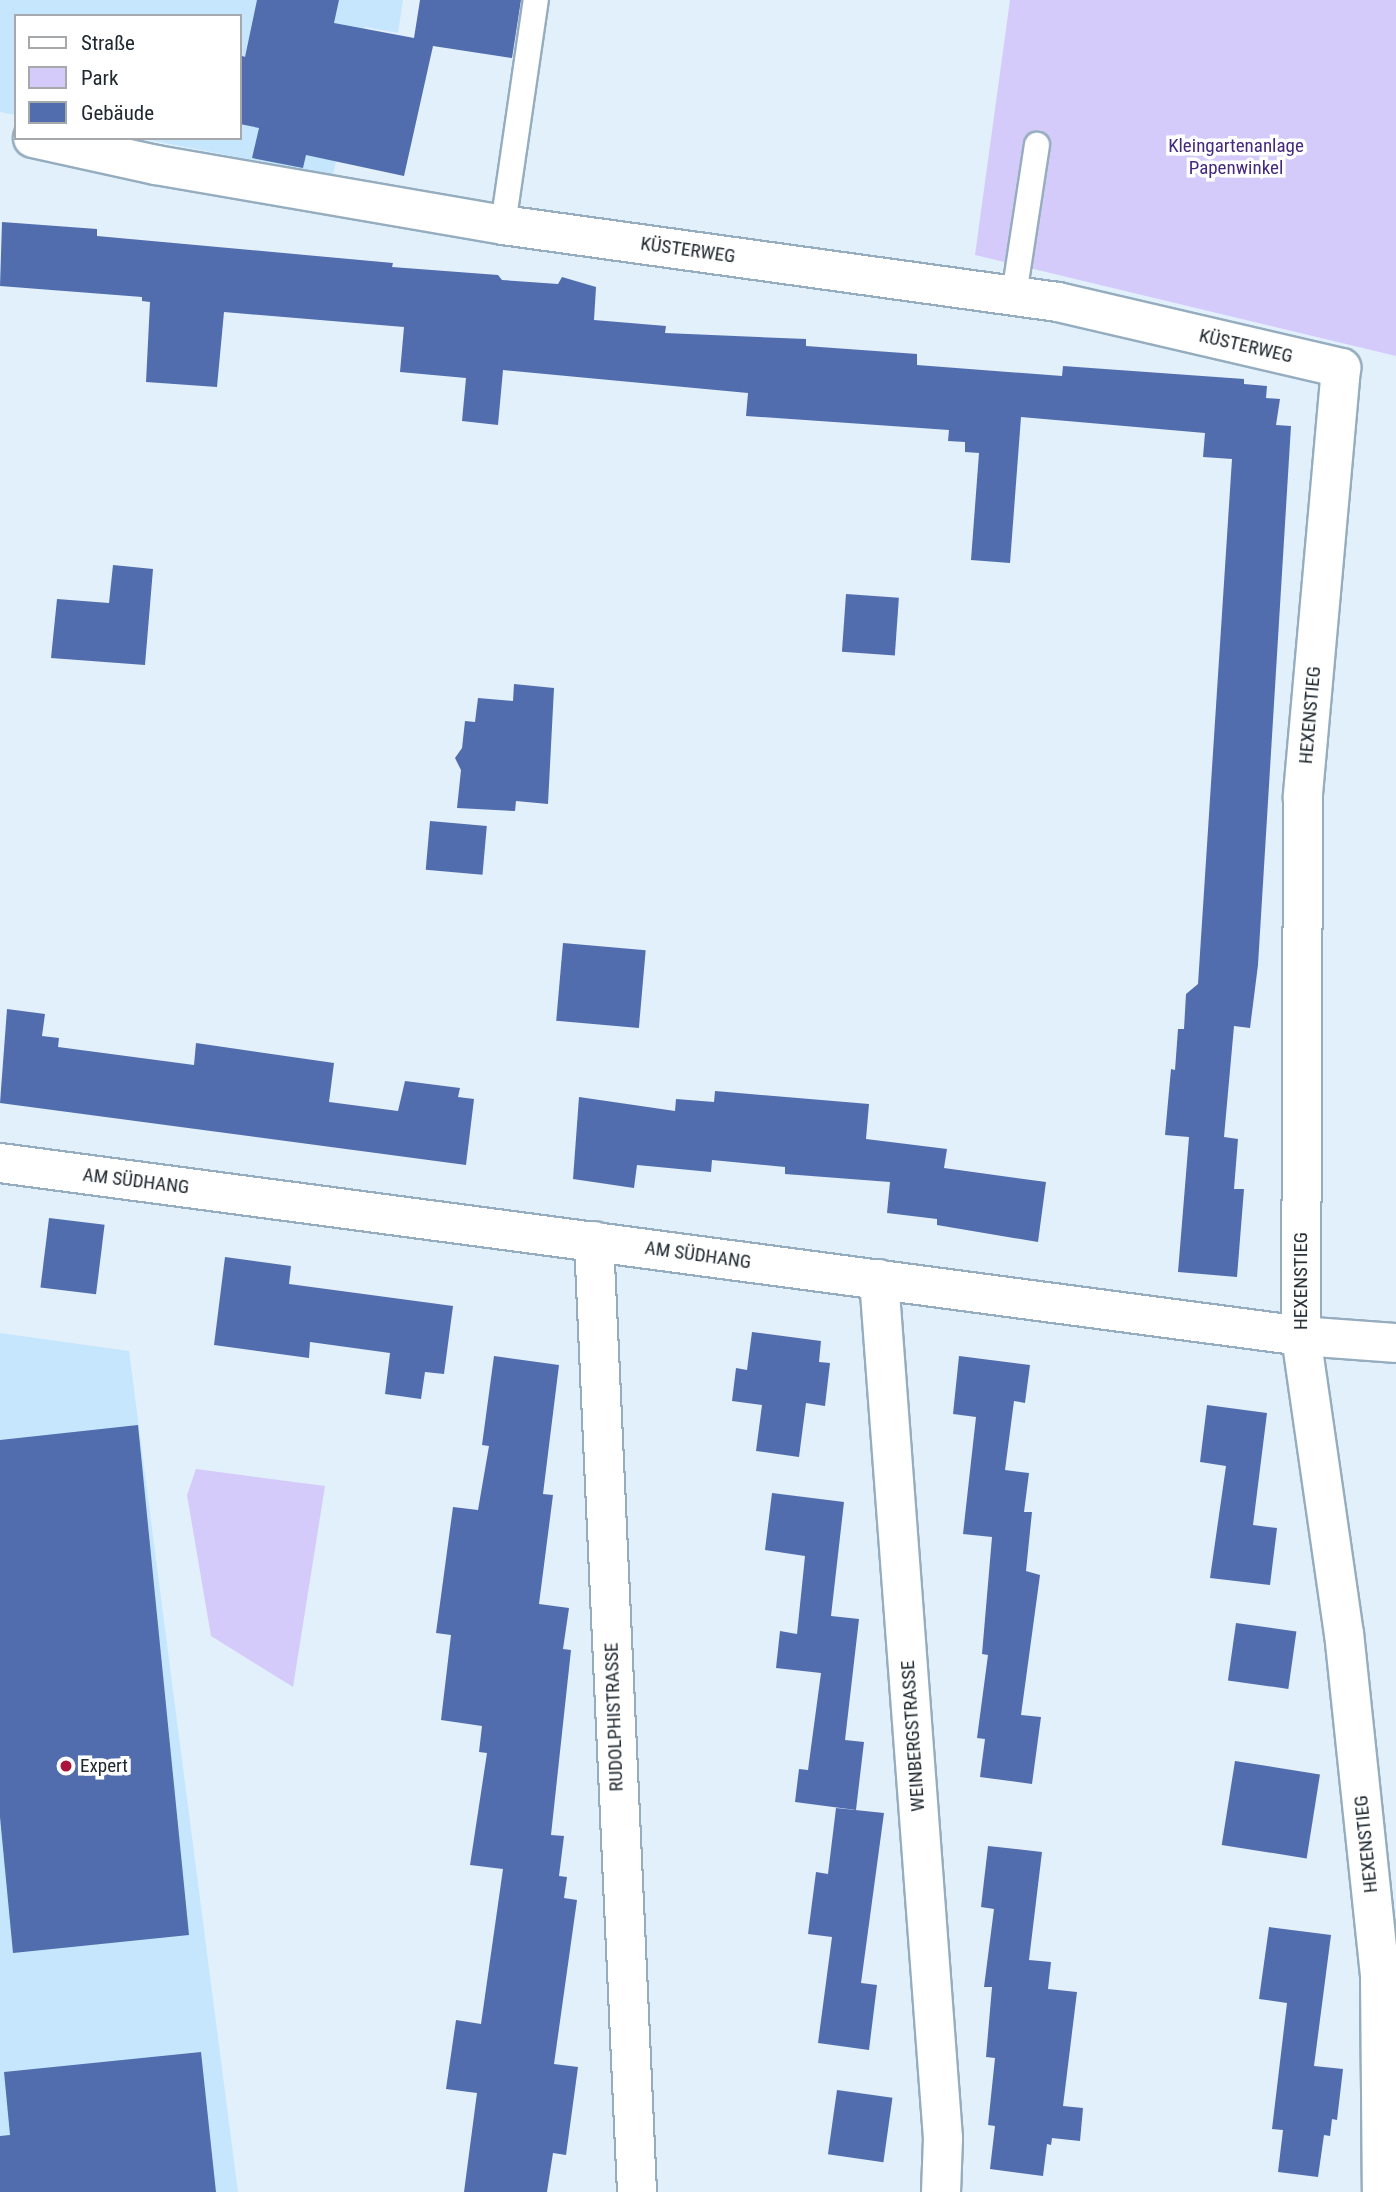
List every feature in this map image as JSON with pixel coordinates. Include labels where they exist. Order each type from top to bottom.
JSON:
[{"type":"street","name":"KÜSTERWEG","points":[[42,140],[156,165],[503,225],[1014,295],[1341,368]]},
{"type":"street","name":"HEXENSTIEG","points":[[1341,368],[1303,797],[1301,1336],[1344,1633],[1380,1977],[1382,2192]]},
{"type":"street","name":"AM SÜDHANG","points":[[0,1163],[1301,1336],[1396,1343]]},
{"type":"street","name":"RUDOLPHISTRASSE","points":[[594,1241],[637,2192]]},
{"type":"street","name":"WEINBERGSTRASSE","points":[[879,1279],[943,2138],[941,2192]]},
{"type":"lane","points":[[503,225],[536,0]]},
{"type":"lane","points":[[1014,295],[1037,145]]},
{"type":"shaded area","points":[[0,0],[403,0],[398,33],[365,27],[333,175],[149,140],[242,140],[242,14],[14,14],[14,115],[0,112]]},
{"type":"shaded area","points":[[0,1333],[129,1351],[238,2192],[0,2192]]},
{"type":"green space","name":"Kleingartenanlage Papenwinkel","points":[[1010,0],[1396,0],[1396,356],[975,255]]},
{"type":"green space","points":[[196,1469],[325,1486],[293,1687],[211,1636],[187,1495]]},
{"type":"building","points":[[257,0],[339,0],[334,23],[414,38],[420,0],[521,0],[512,58],[433,46],[404,176],[306,155],[303,168],[252,158],[259,128],[242,124],[242,56],[245,57]]},
{"type":"building","points":[[2,222],[97,229],[97,236],[393,263],[392,267],[498,275],[502,280],[558,284],[562,277],[596,287],[594,320],[666,326],[665,333],[806,339],[806,346],[917,354],[917,365],[1062,376],[1063,366],[1244,379],[1244,384],[1267,386],[1266,398],[1280,399],[1276,425],[1291,426],[1258,965],[1250,1028],[1234,1026],[1224,1137],[1238,1139],[1234,1189],[1244,1189],[1237,1277],[1178,1272],[1189,1137],[1165,1135],[1178,1029],[1184,1029],[1186,994],[1198,984],[1232,459],[1203,457],[1205,433],[1021,417],[1010,563],[971,560],[979,453],[965,452],[965,442],[948,441],[949,430],[746,416],[748,393],[503,370],[498,425],[462,421],[466,378],[400,372],[404,327],[224,312],[217,387],[146,382],[150,302],[142,301],[142,297],[0,286]]},
{"type":"building","points":[[113,565],[153,569],[145,665],[51,658],[57,599],[109,603]]},
{"type":"building","points":[[846,594],[899,598],[895,656],[842,652]]},
{"type":"building","points":[[514,684],[554,688],[548,804],[516,801],[515,811],[457,808],[461,770],[455,758],[462,748],[465,721],[475,722],[478,698],[513,701]]},
{"type":"building","points":[[430,821],[487,826],[483,875],[426,870]]},
{"type":"building","points":[[563,943],[646,950],[639,1028],[556,1021]]},
{"type":"building","points":[[7,1009],[45,1014],[42,1036],[59,1038],[58,1047],[194,1065],[196,1043],[334,1063],[329,1102],[398,1111],[405,1081],[460,1088],[458,1097],[474,1099],[466,1165],[0,1103]]},
{"type":"building","points":[[715,1091],[869,1104],[866,1139],[947,1149],[944,1168],[1046,1182],[1038,1242],[937,1225],[937,1219],[887,1213],[890,1182],[785,1174],[785,1167],[712,1160],[711,1172],[637,1165],[634,1188],[573,1179],[579,1097],[675,1111],[676,1099],[714,1102]]},
{"type":"building","points":[[49,1218],[105,1225],[96,1294],[40,1287]]},
{"type":"building","points":[[225,1257],[291,1266],[289,1284],[453,1306],[444,1374],[425,1372],[421,1399],[385,1394],[390,1353],[310,1342],[309,1358],[214,1345]]},
{"type":"building","points":[[752,1332],[821,1341],[819,1362],[830,1363],[825,1406],[806,1403],[799,1457],[756,1451],[762,1405],[732,1401],[736,1368],[747,1370]]},
{"type":"building","points":[[494,1356],[559,1365],[543,1494],[553,1495],[539,1604],[569,1608],[563,1649],[571,1650],[551,1835],[564,1836],[559,1876],[567,1877],[564,1898],[577,1900],[554,2064],[578,2067],[566,2155],[553,2153],[547,2192],[464,2192],[477,2093],[446,2089],[456,2020],[481,2024],[503,1869],[470,1865],[487,1753],[479,1752],[482,1726],[441,1720],[451,1635],[436,1633],[453,1507],[478,1510],[489,1446],[482,1445]]},
{"type":"building","points":[[959,1356],[1030,1365],[1025,1403],[1014,1401],[1005,1470],[1029,1473],[1024,1512],[1032,1512],[1026,1571],[1040,1575],[1021,1715],[1041,1717],[1032,1784],[980,1777],[985,1739],[977,1738],[988,1655],[982,1654],[992,1537],[963,1534],[976,1417],[953,1414]]},
{"type":"building","points":[[1207,1405],[1267,1413],[1253,1525],[1277,1528],[1270,1585],[1210,1578],[1226,1466],[1200,1462]]},
{"type":"building","points":[[138,1425],[189,1935],[13,1953],[0,1817],[0,1440]]},
{"type":"building","points":[[772,1493],[844,1502],[831,1616],[859,1619],[845,1740],[864,1742],[856,1810],[795,1802],[799,1769],[808,1770],[821,1673],[776,1668],[780,1631],[797,1634],[805,1556],[765,1550]]},
{"type":"building","points":[[1236,1623],[1296,1631],[1288,1689],[1228,1680]]},
{"type":"building","points":[[1235,1761],[1320,1774],[1307,1858],[1222,1845]]},
{"type":"building","points":[[836,1808],[884,1813],[861,1983],[877,1985],[869,2050],[818,2043],[832,1937],[808,1934],[816,1872],[828,1874]]},
{"type":"building","points":[[988,1846],[1042,1852],[1029,1960],[1051,1962],[1048,1989],[1077,1992],[1063,2106],[1083,2108],[1080,2141],[1052,2138],[1051,2145],[1047,2144],[1043,2176],[990,2169],[995,2126],[988,2125],[995,2058],[986,2057],[992,1987],[984,1987],[994,1909],[981,1907]]},
{"type":"building","points":[[1269,1927],[1331,1935],[1314,2066],[1343,2069],[1337,2120],[1332,2119],[1330,2136],[1324,2135],[1318,2177],[1278,2172],[1283,2130],[1272,2129],[1287,2003],[1259,1999]]},
{"type":"building","points":[[201,2052],[216,2192],[0,2192],[0,2136],[10,2135],[4,2072]]},
{"type":"building","points":[[837,2090],[892,2098],[883,2162],[828,2154]]},
{"type":"place","name":"Expert","points":[[66,1766]]}]
